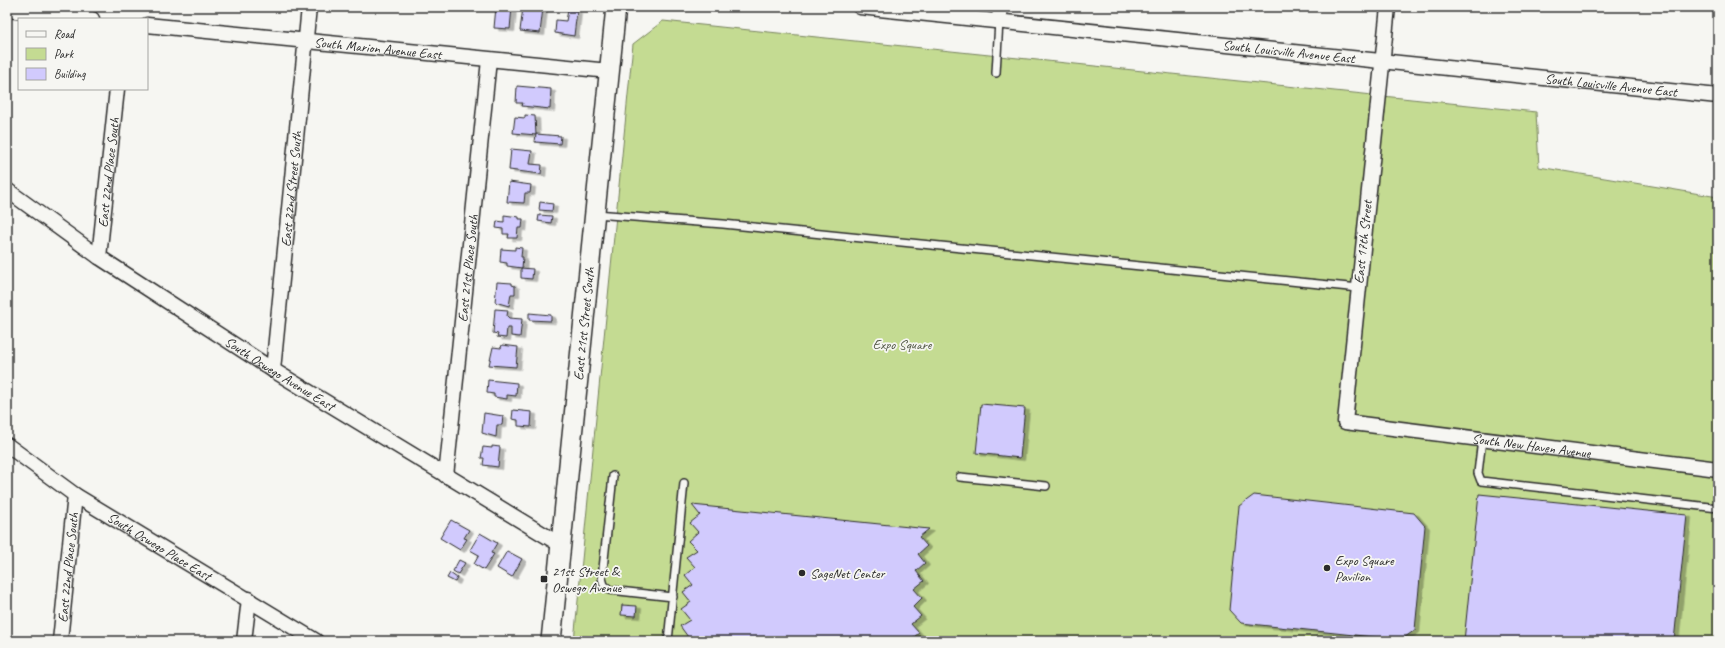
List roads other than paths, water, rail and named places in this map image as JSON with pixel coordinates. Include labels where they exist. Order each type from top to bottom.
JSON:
[{"type":"main road","name":"East 21st Street South","points":[[551,641],[616,7]]},
{"type":"street","name":"East 22nd Street South","points":[[273,370],[309,7]]},
{"type":"street","name":"South Louisville Avenue East","points":[[860,7],[1000,14],[1382,62],[1718,96]]},
{"type":"street","name":"East 17th Street","points":[[1345,422],[1388,7]]},
{"type":"street","points":[[7,10],[83,18]]},
{"type":"street","name":"South Marion Avenue East","points":[[148,25],[305,42],[609,71]]},
{"type":"street","name":"East 21st Place South","points":[[446,476],[489,60]]},
{"type":"street","name":"East 22nd Place South","points":[[99,257],[117,90]]},
{"type":"street","name":"South Oswego Avenue East","points":[[7,190],[99,257],[273,370],[561,545]]},
{"type":"street","name":"South New Haven Avenue","points":[[1345,422],[1718,469]]},
{"type":"street","name":"South Oswego Place East","points":[[7,445],[75,495],[249,599],[316,641]]},
{"type":"street","name":"East 22nd Place South","points":[[60,641],[75,495]]},
{"type":"street","points":[[244,641],[249,599]]},
{"type":"lane","points":[[996,73],[1000,14]]},
{"type":"lane","points":[[595,213],[723,224],[1358,288]]},
{"type":"lane","points":[[1482,439],[1478,473],[1481,481],[1718,508]]},
{"type":"lane","points":[[613,476],[602,578],[604,585],[610,590],[673,596]]},
{"type":"lane","points":[[960,477],[1046,486]]},
{"type":"lane","points":[[668,641],[684,483]]},
{"type":"place","name":"Expo Square Pavilion","points":[[1327,568]]},
{"type":"place","name":"SageNet Center","points":[[802,573]]},
{"type":"place","name":"21st Street & Oswego Avenue","points":[[544,579]]},
{"type":"park label","name":"Expo Square","points":[[902,344]]}]
